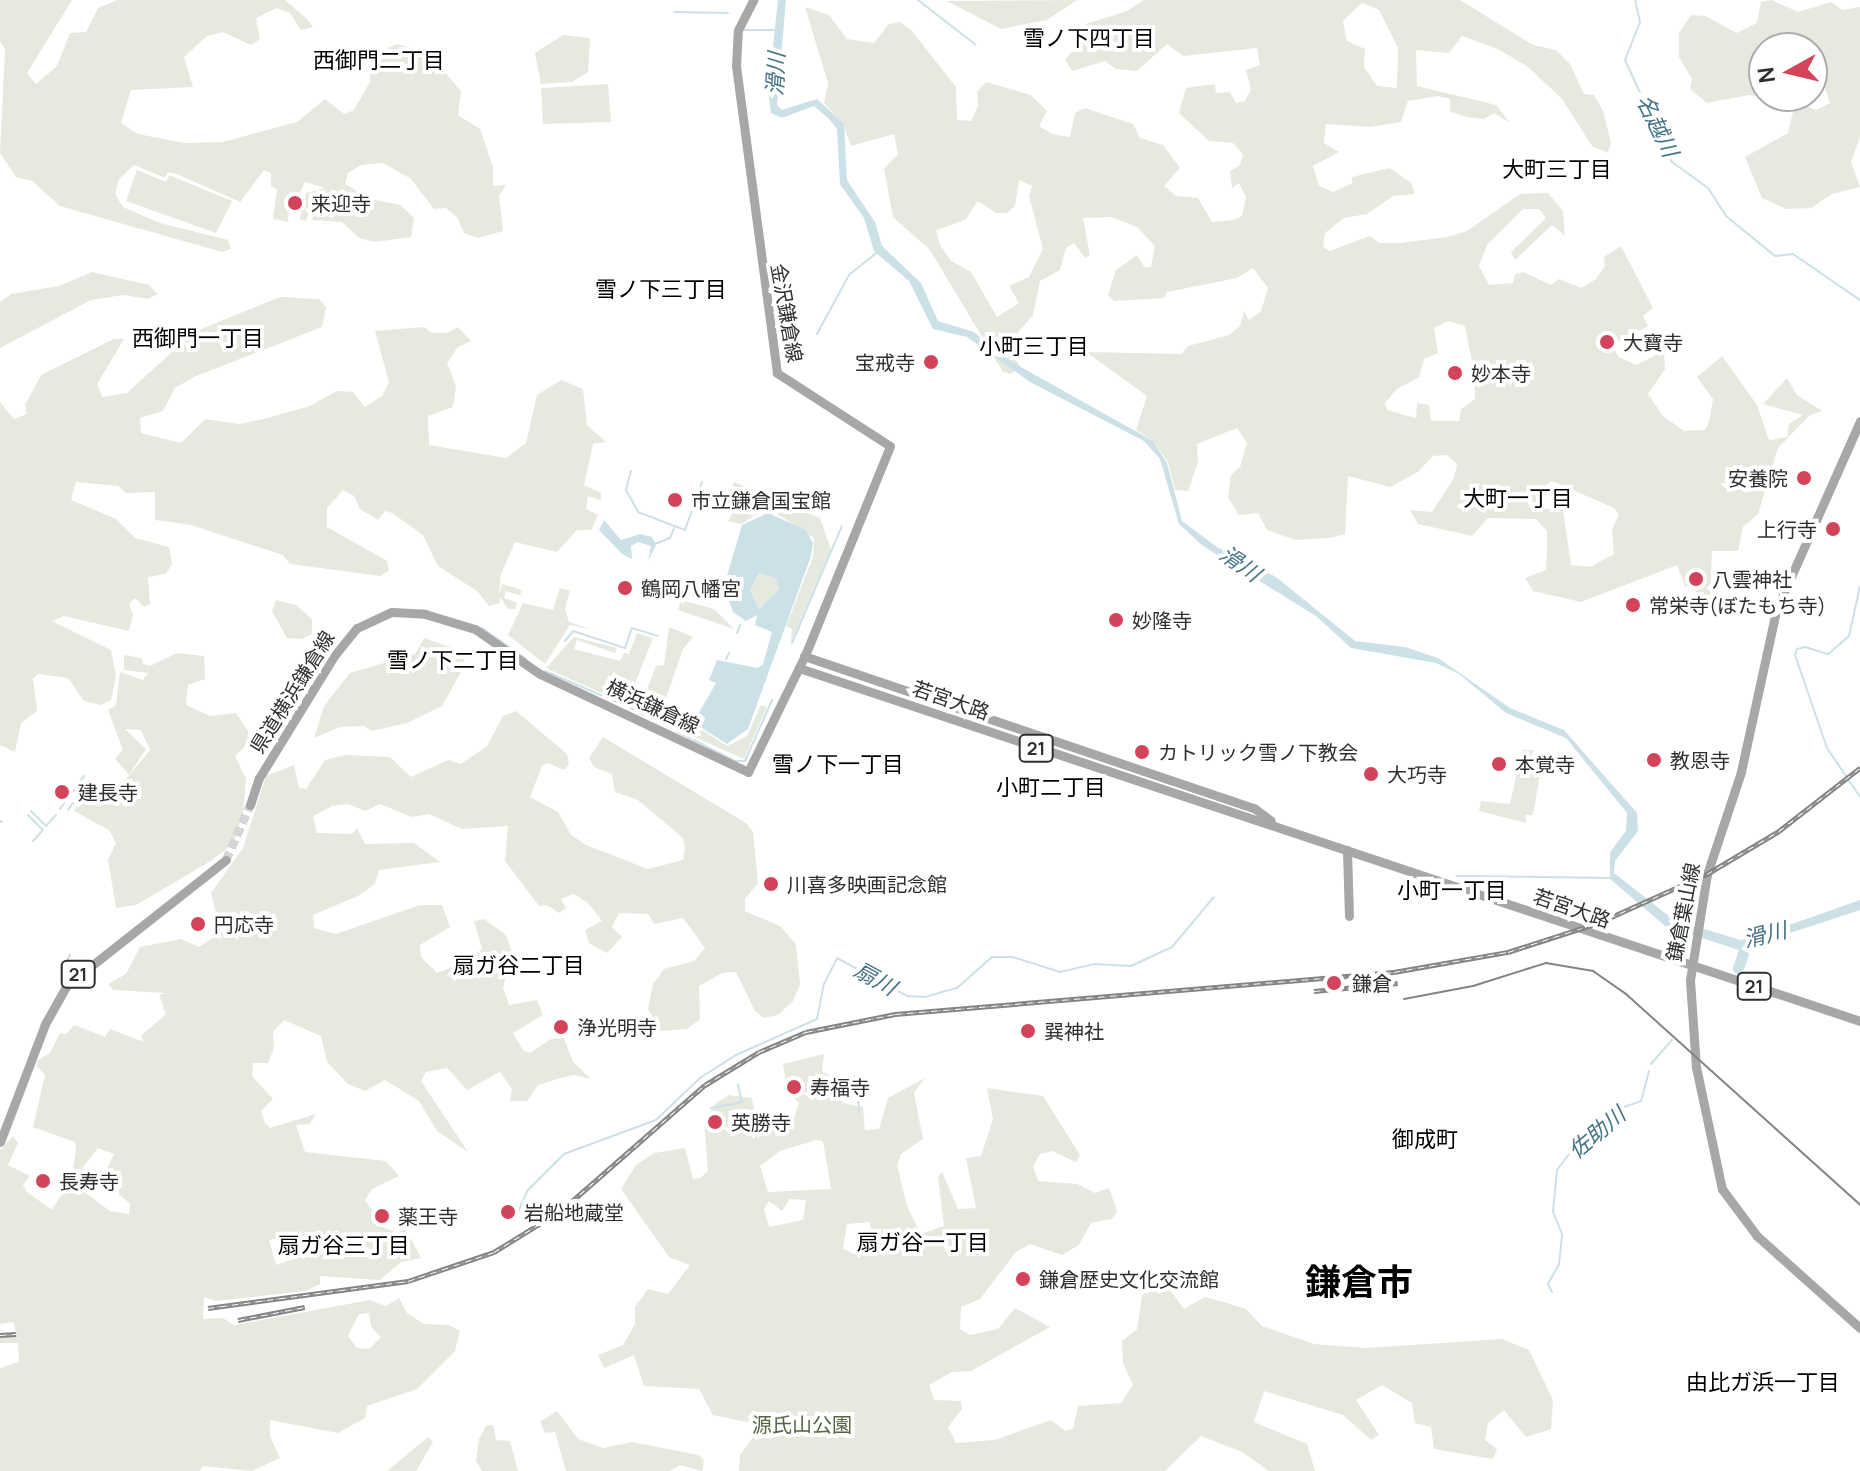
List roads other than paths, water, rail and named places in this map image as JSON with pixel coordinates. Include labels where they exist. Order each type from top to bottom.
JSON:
[{"type":"main road","name":"金沢鎌倉線","points":[[753,0],[738,30],[736,66],[777,373],[890,446],[804,656]]},
{"type":"main road","name":"鎌倉葉山線","points":[[1860,421],[1776,611],[1741,772],[1712,857],[1691,965],[1696,1067],[1722,1189],[1757,1236],[1860,1328]]},
{"type":"main road","name":"県道横浜鎌倉線","points":[[250,805],[281,741],[349,635],[385,613],[430,615]]},
{"type":"main road","name":"横浜鎌倉線","points":[[430,615],[475,629],[540,674],[748,772],[804,656]]},
{"type":"main road","name":"若宮大路","points":[[804,656],[1256,809],[1274,823]]},
{"type":"main road","name":"若宮大路","points":[[799,668],[1252,821],[1274,823],[1860,1021]]},
{"type":"main road","points":[[1252,821],[1256,809]]},
{"type":"main road","points":[[1347,850],[1349,916]]},
{"type":"main road","name":"21","points":[[0,1142],[45,1024],[67,985],[226,860]]},
{"type":"water","name":"滑川","points":[[778,0],[786,0],[777,105],[782,110],[817,99],[844,124],[847,180],[875,222],[882,246],[921,283],[938,321],[974,332],[1005,358],[1153,441],[1167,463],[1182,521],[1217,547],[1276,577],[1355,641],[1405,647],[1438,658],[1510,708],[1564,730],[1637,813],[1638,831],[1615,861],[1614,873],[1674,920],[1744,941],[1860,900],[1860,910],[1739,950],[1665,926],[1610,879],[1610,852],[1626,831],[1627,813],[1566,738],[1506,713],[1459,674],[1436,663],[1351,648],[1316,616],[1203,546],[1179,524],[1160,459],[1144,441],[1030,382],[967,337],[933,329],[909,281],[874,251],[864,218],[840,184],[837,129],[814,106],[782,118],[771,113],[768,91]]},
{"type":"water","points":[[768,513],[806,530],[813,543],[811,556],[748,729],[727,744],[702,728],[697,716],[716,683],[709,680],[717,660],[758,668],[763,664],[772,632],[755,625],[757,615],[746,621],[733,612],[724,586],[742,525]],"holes":[[[759,573],[775,578],[779,589],[759,609],[750,590]]]},
{"type":"water","points":[[604,520],[621,540],[640,534],[652,537],[656,545],[648,561],[651,546],[638,542],[631,546],[632,559],[622,554],[599,530]]},
{"type":"waterway","points":[[918,0],[976,45]]},
{"type":"waterway","name":"名越川","points":[[1635,0],[1640,22],[1625,60],[1672,162],[1708,188],[1726,216],[1775,256],[1793,254],[1860,300]]},
{"type":"waterway","points":[[675,12],[728,13]]},
{"type":"waterway","points":[[744,30],[774,30]]},
{"type":"waterway","points":[[817,334],[849,275],[876,253]]},
{"type":"waterway","points":[[631,471],[626,490],[638,512],[685,530],[702,482]]},
{"type":"waterway","points":[[792,643],[842,526]]},
{"type":"waterway","points":[[655,544],[670,538],[674,528]]},
{"type":"waterway","name":"名越川","points":[[1860,586],[1849,636],[1828,654],[1805,647],[1797,649],[1795,655],[1827,748],[1860,797]]},
{"type":"waterway","points":[[737,633],[740,625]]},
{"type":"waterway","points":[[482,628],[526,659]]},
{"type":"waterway","points":[[565,641],[573,631],[625,648],[632,628],[658,636]]},
{"type":"waterway","points":[[726,659],[729,653]]},
{"type":"waterway","points":[[545,671],[633,709]]},
{"type":"waterway","points":[[676,731],[735,761],[745,761],[772,700]]},
{"type":"waterway","points":[[638,712],[671,728]]},
{"type":"waterway","points":[[60,809],[84,776]]},
{"type":"waterway","points":[[68,810],[77,797]]},
{"type":"waterway","points":[[31,811],[46,826],[56,815]]},
{"type":"waterway","points":[[28,815],[43,830],[33,841]]},
{"type":"waterway","points":[[1457,876],[1612,878]]},
{"type":"waterway","name":"扇川","points":[[514,1221],[528,1190],[564,1154],[656,1120],[700,1078],[736,1055],[817,1019],[824,984],[837,958],[907,996],[925,997],[957,988],[992,957],[1013,957],[1060,972],[1094,964],[1131,966],[1172,947],[1214,897]]},
{"type":"waterway","name":"滑川","points":[[1738,968],[1747,942]]},
{"type":"waterway","points":[[63,968],[70,955]]},
{"type":"waterway","name":"佐助川","points":[[1651,1064],[1672,1040]]},
{"type":"waterway","name":"佐助川","points":[[1552,1292],[1548,1284],[1559,1264],[1562,1234],[1553,1212],[1557,1170],[1576,1145],[1609,1126],[1624,1107],[1641,1101],[1649,1071]]},
{"type":"waterway","points":[[855,1076],[859,1111]]},
{"type":"waterway","points":[[711,1108],[742,1102],[738,1084]]},
{"type":"tunnel","points":[[226,860],[250,805]]},
{"type":"tram line","points":[[1404,999],[1473,986],[1546,963],[1593,971],[1626,994],[1860,1205]]},
{"type":"railway","points":[[208,1308],[408,1281],[494,1252],[562,1210],[705,1085],[759,1052],[806,1032],[895,1014],[1394,972],[1508,952],[1598,923],[1707,874],[1779,831],[1860,768]]},
{"type":"railway","points":[[1314,991],[1398,983]]},
{"type":"railway","points":[[238,1320],[305,1307]]},
{"type":"railway","points":[[0,1335],[16,1334]]},
{"type":"place","name":"来迎寺","points":[[295,203]]},
{"type":"place","name":"大寶寺","points":[[1607,342]]},
{"type":"place","name":"宝戒寺","points":[[931,362]]},
{"type":"place","name":"妙本寺","points":[[1455,373]]},
{"type":"place","name":"安養院","points":[[1804,478]]},
{"type":"place","name":"市立鎌倉国宝館","points":[[675,500]]},
{"type":"place","name":"上行寺","points":[[1833,529]]},
{"type":"place","name":"八雲神社","points":[[1696,579]]},
{"type":"place","name":"鶴岡八幡宮","points":[[625,588]]},
{"type":"place","name":"常栄寺(ぼたもち寺)","points":[[1633,605]]},
{"type":"place","name":"妙隆寺","points":[[1116,620]]},
{"type":"place","name":"カトリック雪ノ下教会","points":[[1142,752]]},
{"type":"place","name":"教恩寺","points":[[1654,760]]},
{"type":"place","name":"本覚寺","points":[[1499,764]]},
{"type":"place","name":"大巧寺","points":[[1371,774]]},
{"type":"place","name":"建長寺","points":[[62,792]]},
{"type":"place","name":"川喜多映画記念館","points":[[771,884]]},
{"type":"place","name":"円応寺","points":[[198,924]]},
{"type":"place","name":"鎌倉","points":[[1334,983]]},
{"type":"place","name":"浄光明寺","points":[[561,1027]]},
{"type":"place","name":"巽神社","points":[[1028,1031]]},
{"type":"place","name":"寿福寺","points":[[794,1087]]},
{"type":"place","name":"英勝寺","points":[[715,1122]]},
{"type":"place","name":"長寿寺","points":[[43,1181]]},
{"type":"place","name":"岩船地蔵堂","points":[[508,1212]]},
{"type":"place","name":"薬王寺","points":[[382,1216]]},
{"type":"place","name":"鎌倉歴史文化交流館","points":[[1023,1279]]},
{"type":"district","name":"雪ノ下四丁目","points":[[1089,39]]},
{"type":"district","name":"西御門二丁目","points":[[379,61]]},
{"type":"district","name":"大町三丁目","points":[[1557,170]]},
{"type":"district","name":"雪ノ下三丁目","points":[[661,290]]},
{"type":"district","name":"西御門一丁目","points":[[198,339]]},
{"type":"district","name":"小町三丁目","points":[[1034,347]]},
{"type":"district","name":"大町一丁目","points":[[1518,499]]},
{"type":"district","name":"雪ノ下二丁目","points":[[453,661]]},
{"type":"district","name":"雪ノ下一丁目","points":[[838,765]]},
{"type":"district","name":"小町二丁目","points":[[1051,788]]},
{"type":"district","name":"小町一丁目","points":[[1452,891]]},
{"type":"district","name":"扇ガ谷二丁目","points":[[519,966]]},
{"type":"district","name":"御成町","points":[[1425,1140]]},
{"type":"district","name":"扇ガ谷一丁目","points":[[923,1243]]},
{"type":"district","name":"扇ガ谷三丁目","points":[[344,1246]]},
{"type":"district","name":"鎌倉市","points":[[1359,1282]]},
{"type":"district","name":"由比ガ浜一丁目","points":[[1763,1383]]},
{"type":"park label","name":"源氏山公園","points":[[802,1424]]}]
